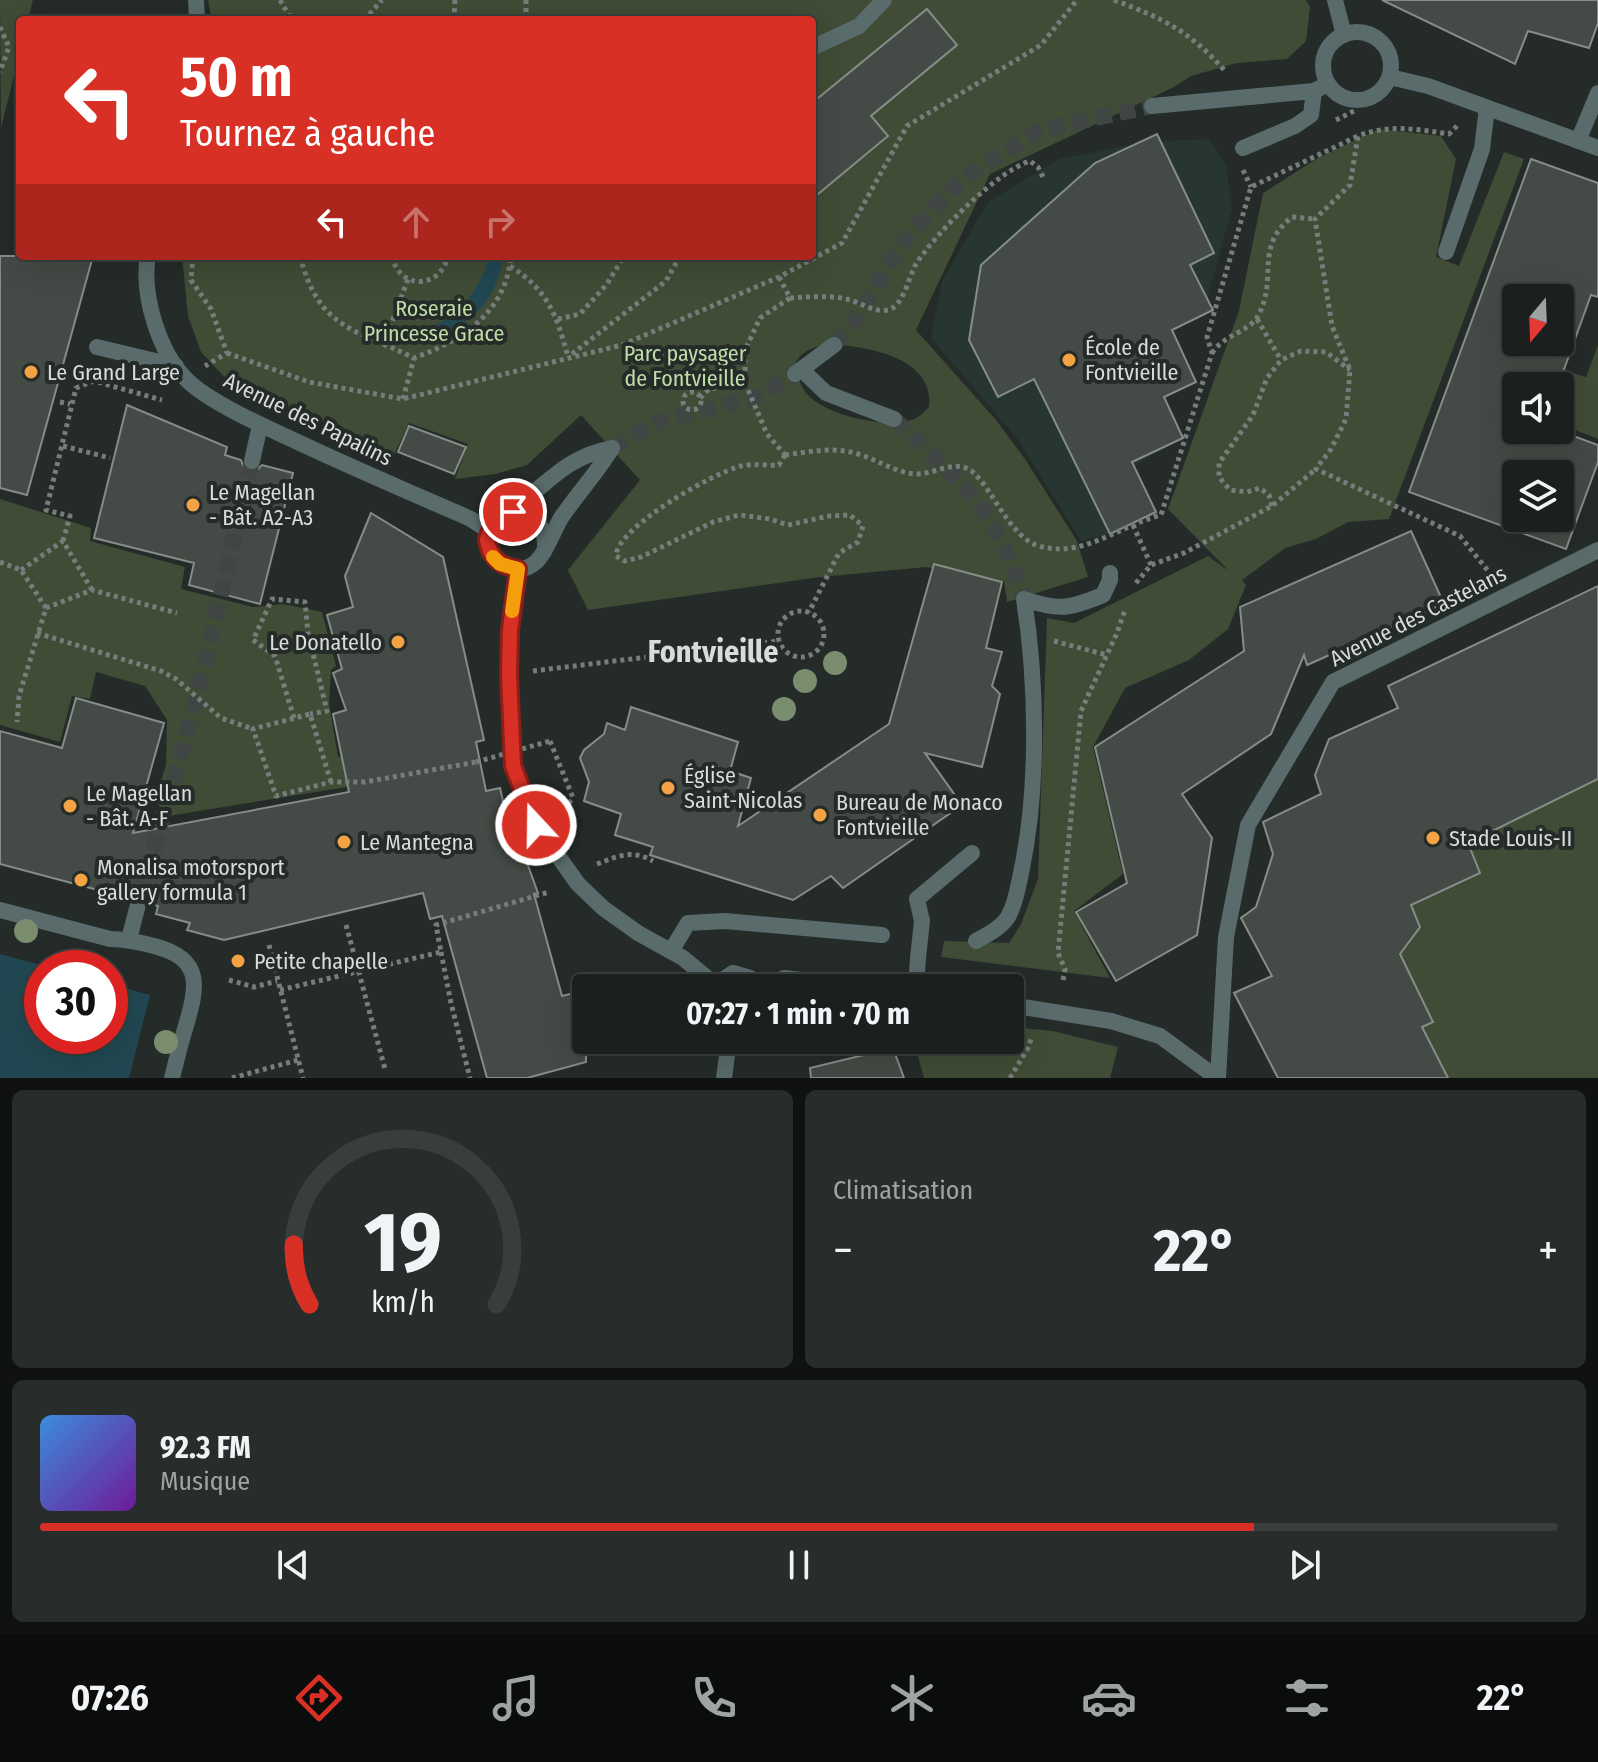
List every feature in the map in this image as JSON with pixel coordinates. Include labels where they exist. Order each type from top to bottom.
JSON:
[{"type":"street","points":[[816,46],[859,26],[884,0]]},
{"type":"street","points":[[1335,0],[1344,35]]},
{"type":"street","points":[[1152,106],[1321,87],[1358,100],[1378,93],[1390,77],[1390,55],[1376,37],[1366,33],[1344,35],[1334,41],[1324,58],[1321,87],[1311,115],[1295,126],[1243,148]]},
{"type":"street","points":[[1390,77],[1428,86],[1598,148]]},
{"type":"street","points":[[1578,141],[1598,93]]},
{"type":"street","points":[[1446,252],[1482,149],[1487,108]]},
{"type":"street","name":"Avenue des Papalins","points":[[147,260],[155,326],[163,349],[187,381],[260,425],[471,519],[489,531]]},
{"type":"street","points":[[834,345],[799,372],[826,393],[894,419]]},
{"type":"street","points":[[97,347],[176,366]]},
{"type":"street","points":[[252,461],[260,425]]},
{"type":"street","points":[[612,448],[591,482],[564,514],[535,563],[518,569],[500,564],[493,557],[487,540],[489,531],[503,515],[570,462],[589,452],[612,448]]},
{"type":"street","points":[[503,515],[524,512],[534,518],[541,525],[545,546]]},
{"type":"street","name":"Avenue des Castelans","points":[[1218,1078],[1226,937],[1248,825],[1333,682],[1598,550]]},
{"type":"street","points":[[518,569],[510,630],[513,766],[536,825],[578,884],[603,908],[638,933],[683,958],[702,974]]},
{"type":"street","points":[[976,941],[1009,917],[1024,858],[1029,816],[1033,691],[1031,641],[1024,599],[1057,608],[1078,605],[1103,595],[1110,573]]},
{"type":"street","points":[[917,974],[922,921],[917,899],[972,853]]},
{"type":"street","points":[[129,939],[140,897]]},
{"type":"street","points":[[0,910],[110,939],[129,939],[167,949],[185,960],[195,978],[195,996],[172,1078]]},
{"type":"street","points":[[671,951],[688,923],[701,922],[725,921],[882,935]]},
{"type":"street","points":[[1024,1007],[1111,1021],[1160,1036],[1218,1078]]},
{"type":"street","points":[[724,1078],[727,1054]]},
{"type":"path","points":[[368,16],[382,0]]},
{"type":"path","points":[[816,257],[842,243],[907,126],[1041,45],[1077,0]]},
{"type":"path","points":[[1114,0],[1148,13],[1191,36],[1226,72]]},
{"type":"path","points":[[0,27],[9,47],[0,72]]},
{"type":"path","points":[[1212,353],[1207,337],[1251,187],[1379,128],[1401,127],[1449,134],[1457,126]]},
{"type":"path","points":[[785,455],[834,449],[859,454],[901,473],[923,474],[955,466],[973,472],[1009,521],[1036,546],[1058,549],[1081,547],[1140,520],[1161,515],[1212,353],[1219,341],[1257,319],[1268,292],[1271,239],[1292,217],[1315,219],[1350,185],[1358,136]]},
{"type":"path","points":[[785,455],[767,434],[745,383],[745,350],[760,318],[790,298],[829,296],[849,299],[872,309],[888,310],[897,304],[914,267],[932,240],[1001,175],[1030,161],[1038,167],[1044,179]]},
{"type":"path","points":[[1133,586],[1151,565],[1184,553],[1272,506],[1316,469],[1331,449],[1346,419],[1350,370],[1332,326],[1315,219]]},
{"type":"path","points":[[193,260],[191,280],[211,309],[227,353]]},
{"type":"path","points":[[301,260],[313,295],[330,316],[349,329],[414,358],[446,346],[473,329],[501,293],[511,260]]},
{"type":"path","points":[[393,260],[395,268],[408,279],[426,281],[442,272],[446,260]]},
{"type":"path","points":[[558,319],[580,314],[607,284],[622,260]]},
{"type":"path","points":[[568,357],[666,281],[678,260]]},
{"type":"path","points":[[227,353],[309,382],[403,399],[622,345],[779,277],[810,260]]},
{"type":"path","points":[[510,266],[535,287],[558,319],[568,357]]},
{"type":"path","points":[[779,277],[790,298]]},
{"type":"path","points":[[384,343],[408,279]]},
{"type":"path","points":[[1257,319],[1281,360]]},
{"type":"path","points":[[1272,506],[1269,495],[1260,488],[1247,492],[1230,490],[1219,477],[1219,463],[1253,415],[1267,378],[1281,360],[1301,351],[1326,352],[1350,370]]},
{"type":"path","points":[[202,368],[227,353]]},
{"type":"path","points":[[403,399],[414,358]]},
{"type":"path","points":[[21,570],[63,541],[70,516],[46,510],[76,388],[94,381],[162,400]]},
{"type":"path","points":[[700,398],[709,389],[745,383]]},
{"type":"path","points":[[60,402],[70,404]]},
{"type":"path","points":[[63,446],[110,458]]},
{"type":"path","points":[[785,455],[779,465],[744,465],[712,476],[677,495],[627,535],[616,548],[616,556],[625,561],[641,557],[713,522],[739,515],[788,525],[850,515],[863,526],[858,542],[839,553],[809,612]]},
{"type":"path","points":[[1316,469],[1460,536],[1507,594]]},
{"type":"path","points":[[1133,525],[1151,565]]},
{"type":"path","points":[[63,541],[92,590]]},
{"type":"path","points":[[0,562],[21,570],[46,608]]},
{"type":"path","points":[[17,722],[19,696],[46,608],[92,590],[177,613]]},
{"type":"path","points":[[1063,980],[1065,969],[1058,953],[1081,711],[1129,598]]},
{"type":"path","points":[[37,633],[161,671],[176,679],[221,718],[253,729],[327,711],[308,633],[305,602],[272,599],[253,640],[275,656],[294,718]]},
{"type":"path","points":[[809,612],[816,616],[824,629],[824,637],[817,651],[795,657],[783,649],[779,641],[779,627],[788,615],[809,612]]},
{"type":"path","points":[[509,674],[779,641]]},
{"type":"path","points":[[1051,641],[1107,655]]},
{"type":"path","points":[[310,714],[331,782]]},
{"type":"path","points":[[253,729],[276,796],[331,782],[365,782],[476,762],[550,741],[573,798],[561,813]]},
{"type":"path","points":[[597,864],[624,855],[640,854],[653,861]]},
{"type":"path","points":[[470,1078],[436,925],[549,892]]},
{"type":"path","points":[[346,925],[385,1069]]},
{"type":"path","points":[[269,945],[303,1078]]},
{"type":"path","points":[[280,990],[441,952]]},
{"type":"path","points":[[229,980],[254,987],[277,981]]},
{"type":"path","points":[[1010,1078],[1032,1036]]},
{"type":"path","points":[[232,1078],[298,1060]]},
{"type":"shaded area","name":"École de Fontvieille","points":[[1209,139],[1226,165],[1232,208],[1205,308],[1172,330],[1196,382],[1164,398],[1183,438],[1126,470],[1156,512],[1110,534],[1081,541],[1017,438],[931,338],[942,281],[988,202],[1059,159],[1147,142]]},
{"type":"green space","points":[[0,0],[33,0],[29,16],[16,16],[16,68],[1,128]]},
{"type":"green space","name":"Parc paysager de Fontvieille","points":[[208,0],[1306,0],[1310,7],[1306,41],[1287,59],[1237,63],[1191,76],[1174,87],[990,174],[916,330],[996,420],[1025,459],[1077,541],[1088,577],[1007,602],[1004,581],[926,567],[820,577],[588,610],[568,570],[640,480],[581,415],[527,465],[495,474],[455,479],[468,444],[409,423],[394,455],[229,382],[201,352],[188,316],[182,260],[816,260],[816,16],[211,16]],"holes":[[[827,344],[877,351],[909,365],[921,376],[928,390],[929,407],[914,419],[903,422],[874,421],[829,409],[808,395],[794,367],[803,354]]]},
{"type":"green space","points":[[1379,129],[1441,136],[1456,159],[1436,257],[1459,266],[1504,152],[1524,159],[1389,519],[1348,522],[1316,539],[1285,548],[1242,580],[1246,585],[1228,629],[1189,660],[1125,688],[1093,747],[1123,874],[1074,911],[1110,978],[941,957],[944,941],[1009,943],[1021,924],[1038,879],[1047,618],[1074,623],[1208,556],[1229,571],[1168,509],[1239,311],[1263,193],[1318,158]]},
{"type":"green space","points":[[1598,345],[1598,439],[1574,430],[1574,374],[1586,377]]},
{"type":"green space","points":[[0,499],[91,528],[90,541],[185,567],[181,589],[253,607],[283,604],[322,612],[336,666],[331,670],[329,703],[338,757],[362,753],[366,775],[347,787],[168,816],[155,801],[166,765],[167,720],[145,686],[96,672],[90,699],[72,696],[60,742],[0,725]]},
{"type":"green space","name":"Stade Louis-II","points":[[1598,586],[1598,1078],[1278,1078],[1233,992],[1272,976],[1240,917],[1256,907],[1273,854],[1263,822],[1321,794],[1315,775],[1320,761],[1336,766],[1329,739],[1398,708],[1388,686]]},
{"type":"green space","points":[[1024,1028],[1053,1031],[1118,1047],[1110,1078],[924,1078],[917,1054],[1024,1054]]},
{"type":"water","points":[[487,260],[502,260],[493,290],[475,314],[449,331],[416,343],[414,331],[439,323],[456,312],[477,286]]},
{"type":"water","points":[[0,954],[24,960],[24,1054],[128,1054],[128,989],[150,995],[129,1078],[0,1078]]},
{"type":"building","points":[[1382,0],[1598,0],[1598,23],[1589,48],[1528,31],[1515,64]]},
{"type":"building","points":[[927,9],[957,45],[871,116],[888,136],[816,196],[816,100]]},
{"type":"building","name":"École de Fontvieille","points":[[1157,134],[1214,253],[1190,265],[1213,310],[1172,330],[1196,382],[1164,397],[1183,438],[1132,462],[1156,512],[1110,534],[1034,379],[998,397],[969,340],[981,265],[1095,163]]},
{"type":"building","points":[[1531,159],[1598,183],[1598,297],[1591,295],[1574,342],[1574,284],[1502,284],[1502,356],[1569,356],[1563,372],[1502,372],[1502,444],[1574,444],[1574,436],[1598,445],[1598,462],[1574,527],[1574,460],[1502,460],[1502,526],[1409,492]]},
{"type":"building","name":"Le Grand Large","points":[[0,256],[16,256],[16,260],[92,260],[27,495],[0,488]]},
{"type":"building","name":"Le Magellan - Bât. A2-A3","points":[[127,405],[227,447],[225,455],[241,460],[249,471],[256,471],[262,465],[293,473],[260,604],[189,585],[194,563],[94,538]]},
{"type":"building","points":[[409,426],[466,447],[454,474],[398,452]]},
{"type":"building","points":[[371,513],[443,557],[484,740],[476,742],[486,791],[500,788],[517,861],[526,860],[538,893],[534,894],[562,996],[572,994],[572,1054],[586,1054],[586,1062],[527,1078],[487,1078],[442,916],[430,919],[423,893],[224,940],[187,930],[190,923],[156,914],[158,906],[150,903],[150,893],[144,887],[133,889],[128,898],[0,864],[0,731],[62,748],[76,698],[164,723],[133,833],[349,792],[333,714],[346,710],[333,673],[342,669],[327,615],[353,607],[345,576]]},
{"type":"building","points":[[1411,531],[1444,604],[1307,665],[1304,655],[1271,734],[1182,794],[1212,838],[1197,935],[1116,981],[1076,912],[1127,883],[1095,747],[1244,651],[1240,607]]},
{"type":"building","points":[[1519,532],[1572,532],[1566,549]]},
{"type":"building","points":[[934,564],[1002,582],[986,648],[1002,652],[992,686],[1000,694],[982,767],[925,753],[962,805],[843,888],[831,876],[793,900],[650,855],[653,847],[615,835],[621,814],[584,801],[589,782],[580,758],[584,750],[604,734],[607,723],[625,730],[631,707],[738,742],[730,771],[751,778],[738,826],[889,724]]},
{"type":"building","name":"Stade Louis-II","points":[[1598,586],[1598,779],[1468,843],[1480,873],[1411,905],[1420,927],[1400,954],[1433,1022],[1422,1027],[1448,1078],[1278,1078],[1234,993],[1272,976],[1241,918],[1256,907],[1273,854],[1263,822],[1321,794],[1315,775],[1329,739],[1398,708],[1388,686]]},
{"type":"building","points":[[868,1054],[895,1054],[904,1078],[811,1078],[810,1068]]},
{"type":"tunnel","points":[[834,345],[851,326],[902,243],[959,181],[1040,130],[1152,106]]},
{"type":"tunnel","points":[[612,448],[659,421],[754,398],[795,374]]},
{"type":"tunnel","points":[[894,419],[976,501],[1001,541],[1024,599]]},
{"type":"tunnel","points":[[140,897],[196,701],[252,461]]},
{"type":"slow traffic","points":[[493,557],[508,568],[518,569],[512,611]]},
{"type":"place","name":"École de Fontvieille","points":[[1069,360]]},
{"type":"place","name":"Le Grand Large","points":[[31,372]]},
{"type":"place","name":"Le Magellan - Bât. A2-A3","points":[[193,505]]},
{"type":"place","name":"Le Donatello","points":[[398,642]]},
{"type":"place","name":"Église Saint-Nicolas","points":[[668,788]]},
{"type":"place","name":"Le Magellan - Bât. A-F","points":[[70,806]]},
{"type":"place","name":"Bureau de Monaco Fontvieille","points":[[820,815]]},
{"type":"place","name":"Stade Louis-II","points":[[1433,838]]},
{"type":"place","name":"Le Mantegna","points":[[344,842]]},
{"type":"place","name":"Monalisa motorsport gallery formula 1","points":[[81,880]]},
{"type":"place","name":"Petite chapelle","points":[[238,961]]},
{"type":"district","name":"Fontvieille","points":[[713,652]]},
{"type":"route","points":[[513,512],[495,521],[487,540],[493,557],[500,564],[518,569],[510,630],[509,698],[513,766],[536,825]]},
{"type":"park label","name":"Roseraie Princesse Grace","points":[[434,320]]}]
